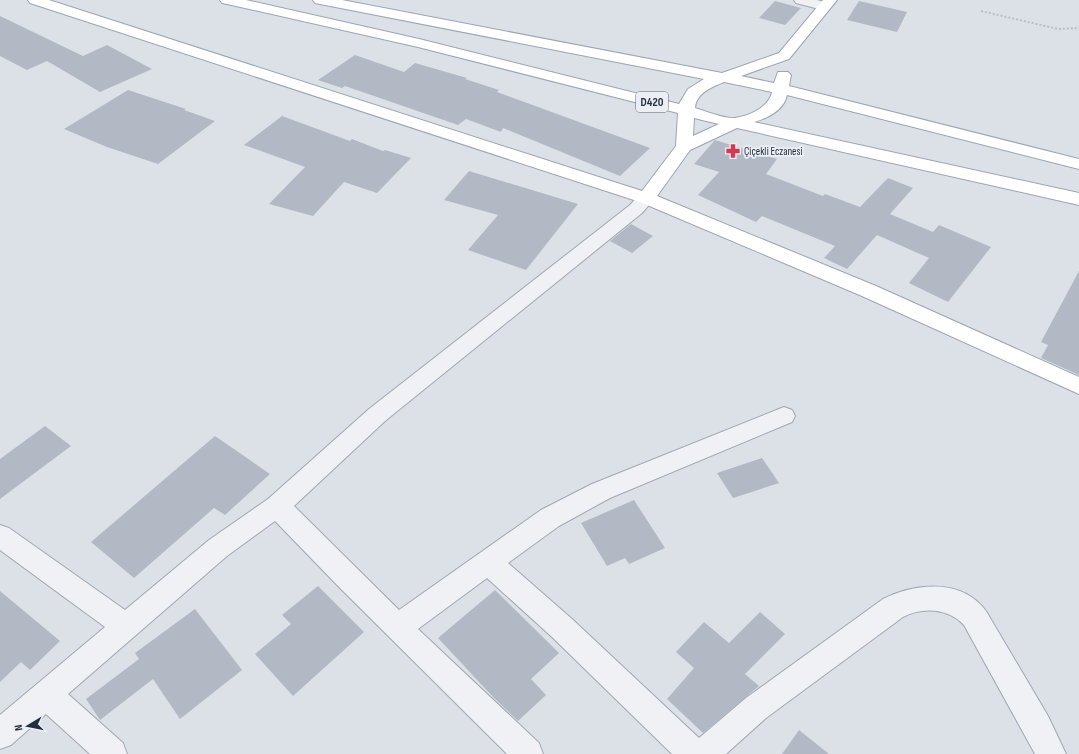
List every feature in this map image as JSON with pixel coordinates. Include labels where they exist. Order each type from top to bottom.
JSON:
[{"type":"main road","points":[[35,0],[646,198],[869,291],[1079,386]]},
{"type":"main road","name":"D420","points":[[227,0],[419,44],[735,123],[1079,199]]},
{"type":"main road","points":[[320,0],[782,89],[1079,164]]},
{"type":"main road","points":[[684,146],[687,104],[694,92],[707,83],[784,56],[827,3]]},
{"type":"main road","points":[[646,198],[684,146],[735,123],[754,118],[770,109],[778,100],[782,89],[784,56]]},
{"type":"street","points":[[801,0],[827,3]]},
{"type":"street","points":[[0,734],[218,548],[277,506],[377,415],[636,209],[646,198]]},
{"type":"street","points":[[398,627],[550,518],[601,491],[784,416]]},
{"type":"street","points":[[277,506],[528,754]]},
{"type":"street","points":[[0,536],[125,626]]},
{"type":"street","points":[[488,562],[562,628],[694,754]]},
{"type":"street","points":[[703,754],[756,708],[904,601],[917,598],[932,598],[952,603],[971,613],[1051,754]]},
{"type":"street","points":[[46,694],[112,754]]},
{"type":"path","points":[[981,11],[1058,29],[1079,28]]},
{"type":"building","points":[[775,1],[801,8],[785,25],[759,18]]},
{"type":"building","points":[[859,1],[907,12],[897,32],[847,20]]},
{"type":"building","points":[[0,16],[83,56],[107,45],[152,69],[100,92],[47,61],[27,70],[0,56]]},
{"type":"building","points":[[355,55],[404,72],[415,63],[467,78],[465,79],[499,90],[497,92],[650,148],[620,176],[503,128],[501,132],[466,119],[458,125],[345,86],[342,88],[318,80]]},
{"type":"building","points":[[128,90],[186,109],[184,110],[215,121],[158,164],[107,147],[64,129]]},
{"type":"building","points":[[282,116],[350,141],[352,139],[383,151],[385,150],[411,158],[377,193],[344,182],[313,216],[269,204],[305,167],[244,145]]},
{"type":"building","points":[[715,140],[777,159],[766,174],[823,196],[825,194],[860,207],[888,178],[913,188],[890,214],[933,232],[939,225],[991,247],[948,302],[909,283],[929,258],[877,235],[847,269],[824,258],[835,246],[762,216],[756,222],[698,195],[719,172],[694,164]]},
{"type":"building","points":[[469,171],[578,204],[526,270],[468,250],[498,215],[444,200]]},
{"type":"building","points":[[631,224],[653,236],[632,253],[610,241]]},
{"type":"building","points":[[1079,271],[1079,375],[1041,358],[1048,345],[1041,342]]},
{"type":"building","points":[[45,426],[71,446],[0,499],[0,459]]},
{"type":"building","points":[[215,436],[270,474],[225,515],[214,508],[134,578],[91,542]]},
{"type":"building","points":[[762,458],[779,483],[733,498],[717,473]]},
{"type":"building","points":[[634,500],[665,548],[629,564],[625,558],[607,566],[581,523]]},
{"type":"building","points":[[318,586],[364,632],[293,696],[255,654],[291,624],[282,615]]},
{"type":"building","points":[[495,590],[559,653],[531,679],[546,695],[518,721],[494,698],[438,638]]},
{"type":"building","points":[[0,591],[60,641],[30,670],[21,662],[0,682]]},
{"type":"building","points":[[195,609],[242,670],[180,719],[153,679],[100,720],[86,699],[139,659],[135,653]]},
{"type":"building","points":[[760,612],[785,634],[745,674],[759,686],[703,733],[667,699],[694,668],[676,652],[704,622],[729,643]]},
{"type":"building","points":[[799,730],[829,754],[782,754]]},
{"type":"place","name":"Çiçekli Eczanesi","points":[[733,151]]}]
